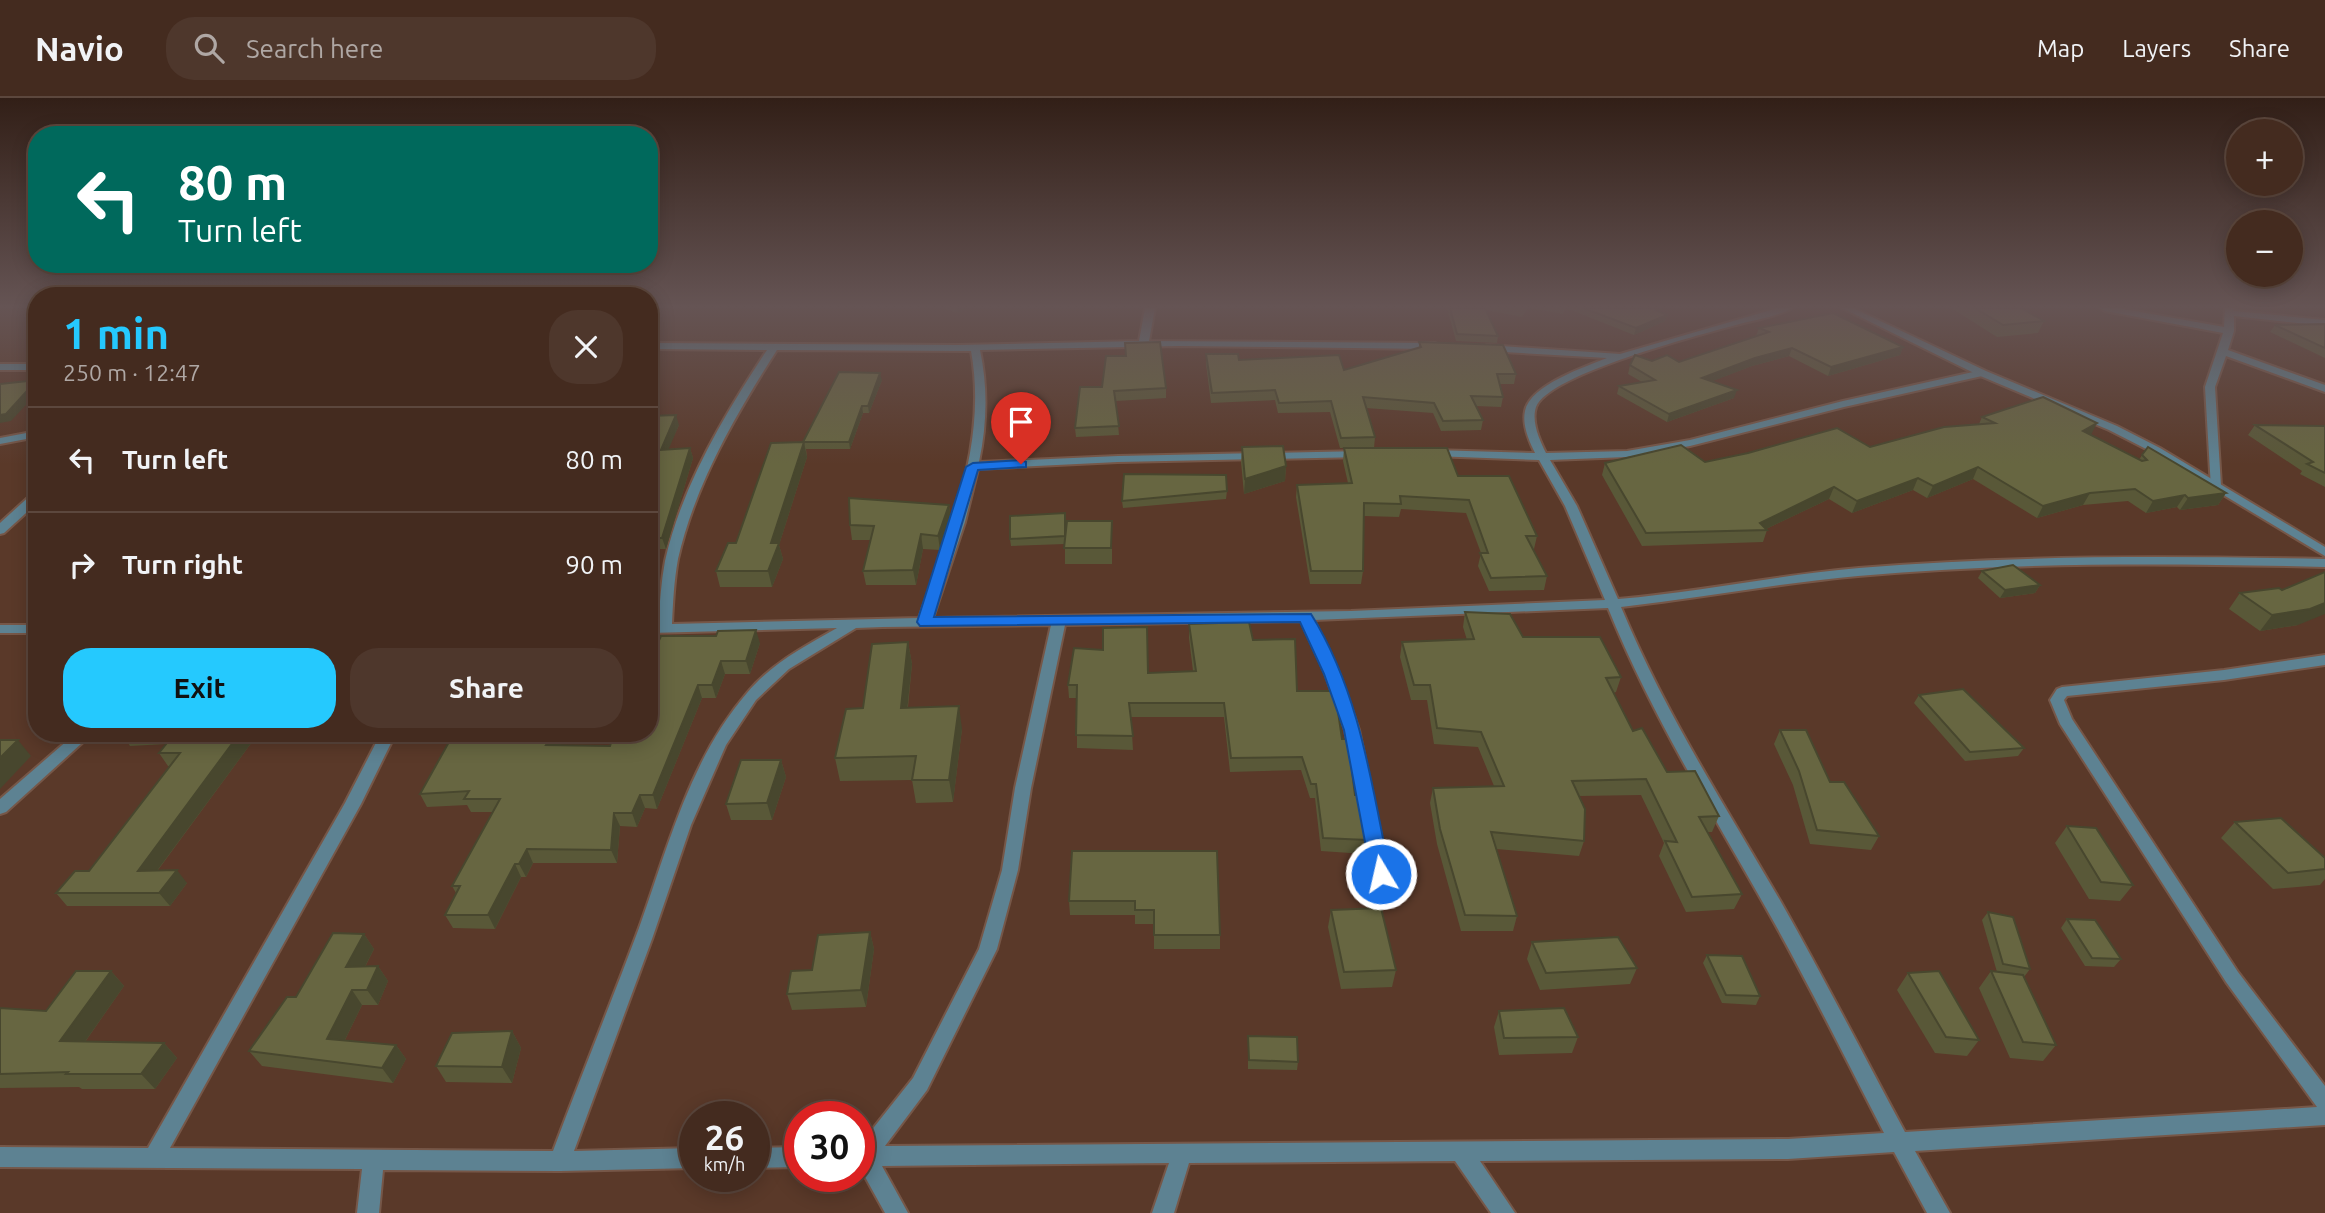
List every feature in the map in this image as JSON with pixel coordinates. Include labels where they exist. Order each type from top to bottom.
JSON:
[{"type":"street","points":[[665,628],[675,549],[694,499],[742,395],[765,360]]},
{"type":"street","points":[[925,622],[973,467],[982,421],[979,360]]},
{"type":"street","points":[[1613,360],[1569,377],[1540,394],[1531,406],[1531,427],[1543,457],[1570,504],[1655,698],[1791,937],[1899,1144],[1940,1213]]},
{"type":"street","points":[[1955,360],[2113,428],[2156,450],[2325,552]]},
{"type":"street","points":[[2214,486],[2210,387],[2218,360]]},
{"type":"street","points":[[2246,360],[2325,389]]},
{"type":"street","points":[[0,368],[28,367]]},
{"type":"street","points":[[1421,453],[1543,457],[1626,454],[1690,443],[1843,404],[1982,373]]},
{"type":"street","points":[[0,441],[28,436]]},
{"type":"street","points":[[973,467],[1118,459],[1375,454]]},
{"type":"street","points":[[0,530],[28,504]]},
{"type":"street","points":[[658,628],[1306,617],[1612,605],[1857,572],[2065,560],[2325,564]]},
{"type":"street","points":[[1306,617],[1332,674],[1352,730],[1381,874]]},
{"type":"street","points":[[875,1140],[920,1084],[988,949],[1010,870],[1023,788],[1059,620]]},
{"type":"street","points":[[560,1161],[682,825],[732,721],[769,678],[852,625]]},
{"type":"street","points":[[0,628],[28,629]]},
{"type":"street","points":[[2325,660],[2131,686],[2074,689],[2062,692],[2057,700],[2065,720],[2232,977],[2325,1102]]},
{"type":"street","points":[[0,808],[76,742]]},
{"type":"street","points":[[153,1159],[353,804],[384,742]]},
{"type":"street","points":[[875,1156],[1788,1149],[2325,1116]]},
{"type":"street","points":[[1461,1152],[1504,1213]]},
{"type":"street","points":[[1163,1213],[1182,1154]]},
{"type":"street","points":[[0,1157],[560,1161],[679,1158]]},
{"type":"street","points":[[368,1213],[374,1158]]},
{"type":"street","points":[[875,1177],[897,1213]]},
{"type":"building","points":[[1105,360],[1162,360],[1166,388],[1114,391],[1119,426],[1075,428],[1080,387],[1102,387]]},
{"type":"building","points":[[1207,360],[1341,360],[1344,370],[1377,360],[1510,360],[1516,374],[1497,374],[1503,397],[1471,396],[1483,420],[1443,421],[1434,403],[1363,397],[1375,437],[1341,438],[1331,401],[1279,403],[1275,390],[1212,393]]},
{"type":"building","points":[[1632,360],[1750,360],[1702,378],[1737,390],[1669,414],[1619,386],[1655,380],[1630,365]]},
{"type":"building","points":[[1817,360],[1856,360],[1831,367]]},
{"type":"building","points":[[839,372],[880,373],[868,406],[862,406],[849,442],[803,442]]},
{"type":"building","points":[[28,381],[28,390],[6,414],[0,415],[0,384]]},
{"type":"building","points":[[2043,397],[2097,423],[2083,431],[2142,461],[2147,460],[2142,455],[2148,447],[2226,493],[2188,498],[2185,495],[2153,501],[2135,489],[2090,493],[2043,506],[1978,467],[1933,486],[1918,478],[1857,501],[1834,487],[1760,523],[1767,530],[1646,533],[1605,463],[1681,445],[1705,462],[1837,428],[1870,447],[1944,427],[1995,423],[1982,417]]},
{"type":"building","points":[[676,415],[661,450],[690,448],[662,538],[658,538],[658,416]]},
{"type":"building","points":[[2255,425],[2325,426],[2325,473],[2307,464],[2313,462]]},
{"type":"building","points":[[804,442],[771,543],[779,543],[768,571],[716,571],[728,543],[736,543],[771,443]]},
{"type":"building","points":[[1283,446],[1286,466],[1245,479],[1242,447]]},
{"type":"building","points":[[1344,448],[1447,448],[1458,476],[1509,476],[1537,536],[1526,536],[1547,576],[1491,578],[1480,553],[1488,553],[1469,500],[1400,496],[1401,504],[1364,503],[1363,571],[1311,571],[1297,485],[1352,483]]},
{"type":"building","points":[[1124,474],[1226,475],[1227,491],[1122,501]]},
{"type":"building","points":[[849,498],[949,505],[938,536],[921,534],[913,570],[863,571],[874,526],[850,525]]},
{"type":"building","points":[[1065,513],[1065,536],[1010,539],[1010,516]]},
{"type":"building","points":[[1067,521],[1112,521],[1111,548],[1064,548]]},
{"type":"building","points":[[2013,565],[2040,585],[2005,590],[1982,571]]},
{"type":"building","points":[[2325,572],[2325,603],[2310,609],[2272,615],[2240,593],[2279,588],[2282,590]]},
{"type":"building","points":[[1465,612],[1510,614],[1523,637],[1600,637],[1621,677],[1606,678],[1633,731],[1642,728],[1667,772],[1695,771],[1719,816],[1699,817],[1742,894],[1692,897],[1665,841],[1677,842],[1646,779],[1572,781],[1585,809],[1584,841],[1491,832],[1517,916],[1465,915],[1440,829],[1433,788],[1504,786],[1481,732],[1437,728],[1430,685],[1414,685],[1402,642],[1474,639]]},
{"type":"building","points":[[1249,622],[1253,640],[1295,639],[1297,691],[1335,691],[1342,739],[1348,739],[1355,795],[1360,795],[1367,840],[1323,838],[1316,784],[1311,784],[1302,757],[1231,758],[1224,703],[1129,703],[1133,736],[1076,735],[1077,685],[1068,685],[1074,648],[1103,650],[1103,628],[1147,627],[1148,673],[1196,671],[1189,624]]},
{"type":"building","points":[[756,630],[746,661],[721,661],[712,685],[698,685],[653,795],[640,795],[632,813],[614,813],[611,850],[527,849],[519,864],[515,864],[488,915],[445,915],[460,886],[452,886],[500,799],[464,799],[469,791],[420,794],[449,742],[548,742],[546,745],[610,746],[611,742],[658,742],[658,642],[661,636],[716,636],[718,631]]},
{"type":"building","points":[[908,642],[901,708],[959,706],[949,780],[912,780],[916,756],[835,758],[846,709],[863,708],[872,644]]},
{"type":"building","points":[[1963,689],[2024,748],[1970,752],[1919,695]]},
{"type":"building","points":[[1780,730],[1806,730],[1830,782],[1844,782],[1879,836],[1817,830],[1799,771]]},
{"type":"building","points":[[0,740],[18,740],[0,758]]},
{"type":"building","points":[[168,742],[233,742],[138,871],[177,870],[159,893],[56,893],[75,871],[89,871],[180,753],[159,753]]},
{"type":"building","points":[[741,760],[781,760],[767,803],[726,804]]},
{"type":"building","points":[[2281,818],[2325,858],[2325,869],[2288,873],[2235,822]]},
{"type":"building","points":[[2067,826],[2096,828],[2133,885],[2101,882]]},
{"type":"building","points":[[1072,851],[1217,851],[1220,935],[1154,935],[1154,910],[1135,910],[1135,901],[1069,901]]},
{"type":"building","points":[[1381,908],[1396,970],[1344,972],[1331,910]]},
{"type":"building","points":[[1988,912],[2013,917],[2030,969],[2003,964]]},
{"type":"building","points":[[2067,919],[2095,920],[2121,959],[2092,958]]},
{"type":"building","points":[[870,932],[861,990],[787,994],[791,971],[812,970],[818,935]]},
{"type":"building","points":[[333,933],[364,934],[346,967],[378,966],[367,990],[352,990],[327,1039],[396,1045],[382,1068],[249,1051],[287,997],[296,997]]},
{"type":"building","points":[[1618,937],[1637,968],[1546,973],[1532,942]]},
{"type":"building","points":[[1707,955],[1742,956],[1760,996],[1726,995]]},
{"type":"building","points":[[76,971],[111,971],[60,1041],[164,1043],[141,1074],[0,1074],[0,1008],[46,1011]]},
{"type":"building","points":[[1939,971],[1979,1040],[1946,1037],[1908,973]]},
{"type":"building","points":[[1991,971],[2023,975],[2056,1045],[2023,1042]]},
{"type":"building","points":[[1564,1008],[1578,1037],[1504,1038],[1499,1011]]},
{"type":"building","points":[[512,1031],[502,1067],[436,1066],[452,1033]]},
{"type":"building","points":[[1248,1036],[1297,1037],[1298,1062],[1249,1060]]},
{"type":"route","points":[[1021,464],[973,467],[925,622],[1306,617],[1332,674],[1352,730],[1381,874]]}]
